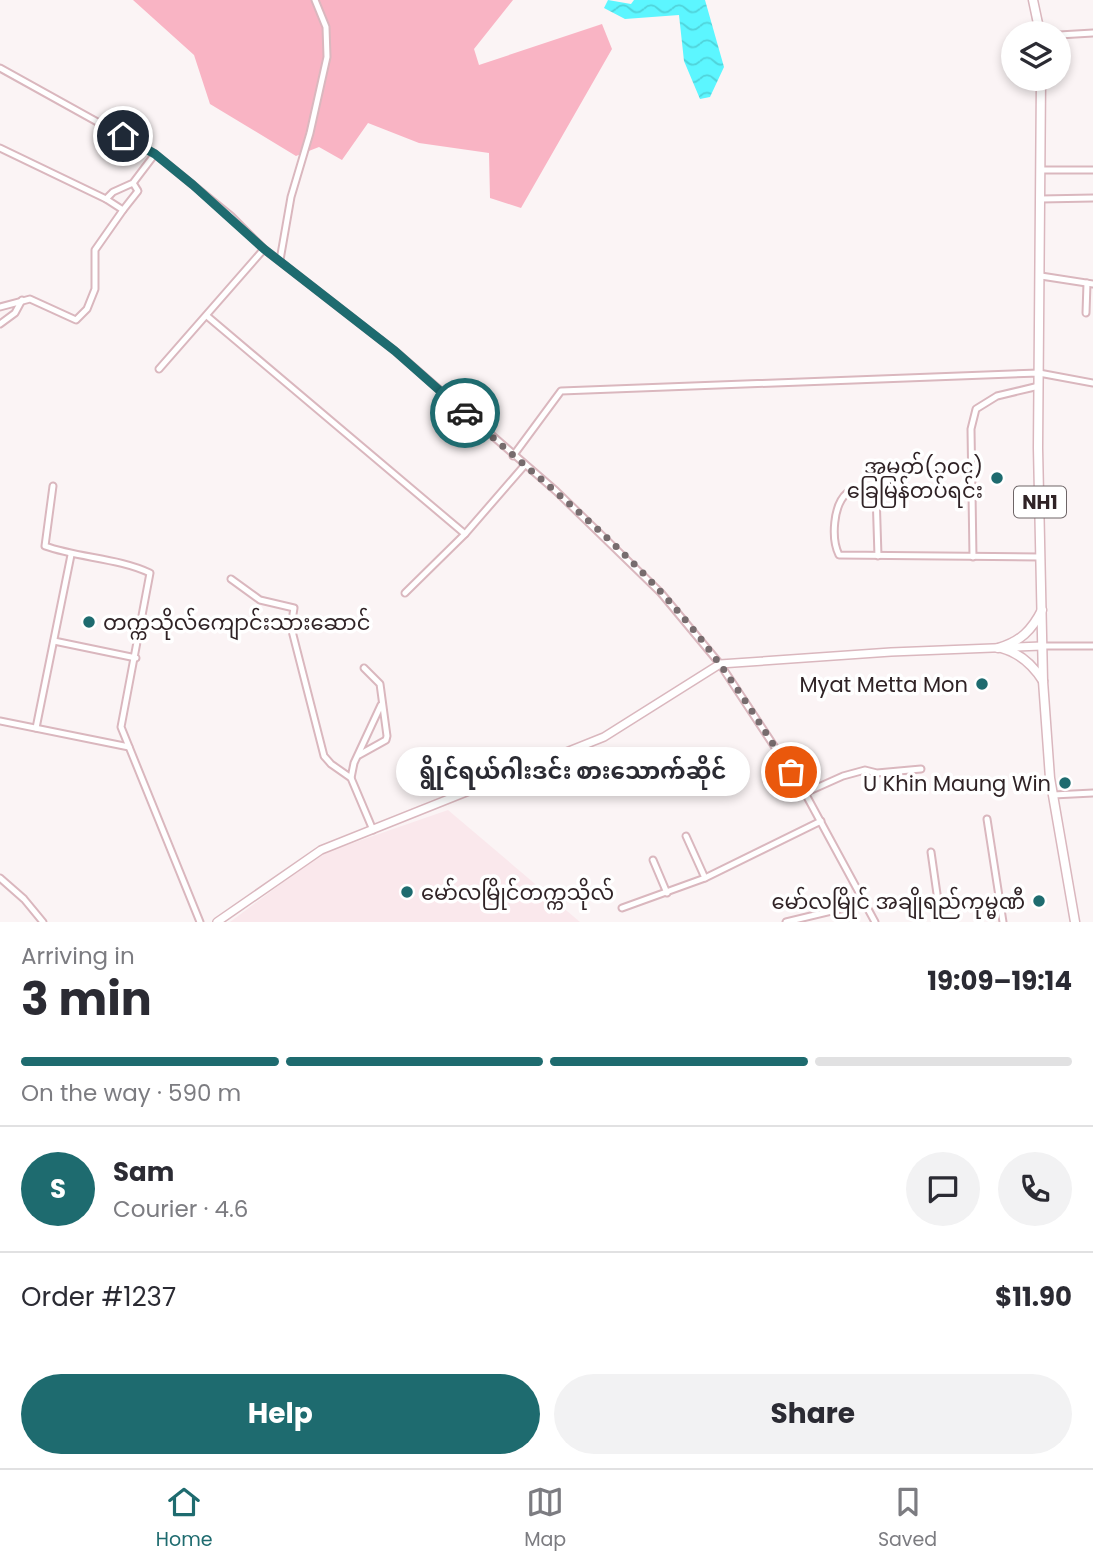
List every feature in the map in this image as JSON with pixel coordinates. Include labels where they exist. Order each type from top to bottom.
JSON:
[{"type":"main road","points":[[1032,0],[1037,21]]},
{"type":"main road","name":"NH1","points":[[1041,91],[1039,373],[1043,681],[1053,795],[1075,922]]},
{"type":"main road","points":[[998,648],[1017,642],[1034,625],[1042,610]]},
{"type":"main road","points":[[217,922],[321,850],[604,737],[720,664],[1042,646]]},
{"type":"main road","points":[[998,648],[1017,653],[1032,666],[1043,681]]},
{"type":"street","points":[[280,260],[291,198],[314,121],[327,57],[326,27],[315,0]]},
{"type":"street","points":[[1071,34],[1093,33]]},
{"type":"street","points":[[0,68],[155,154],[231,216],[264,249],[395,351],[524,466],[556,491],[661,593],[720,664],[805,793],[875,922]]},
{"type":"street","points":[[0,148],[106,199],[123,210]]},
{"type":"street","points":[[106,199],[113,192],[133,183],[155,154]]},
{"type":"street","points":[[1041,170],[1093,170]]},
{"type":"street","points":[[0,307],[30,299],[76,320],[86,309],[95,289],[95,250],[138,191],[133,183]]},
{"type":"street","points":[[1041,199],[1093,198]]},
{"type":"street","points":[[159,369],[264,249]]},
{"type":"street","points":[[1041,276],[1090,283],[1086,313]]},
{"type":"street","points":[[0,324],[15,313],[22,300]]},
{"type":"street","points":[[207,316],[465,534]]},
{"type":"street","points":[[513,456],[561,391],[1039,373],[1093,383]]},
{"type":"street","points":[[973,557],[971,429],[976,409],[997,396],[1040,386]]},
{"type":"street","points":[[405,593],[465,534],[524,466]]},
{"type":"street","points":[[53,486],[45,546],[71,555],[134,566],[150,573],[121,727],[200,922]]},
{"type":"street","points":[[973,492],[847,493],[841,499],[836,521],[836,548],[839,555],[1041,557]]},
{"type":"street","points":[[876,493],[878,556]]},
{"type":"street","points":[[36,728],[71,555]]},
{"type":"street","points":[[231,579],[260,600],[294,608],[291,627],[324,756],[351,778],[373,830]]},
{"type":"street","points":[[54,641],[135,657]]},
{"type":"street","points":[[1042,646],[1093,646]]},
{"type":"street","points":[[359,755],[387,738],[380,684],[364,668]]},
{"type":"street","points":[[351,778],[381,705]]},
{"type":"street","points":[[0,722],[129,747]]},
{"type":"street","points":[[805,793],[843,776],[865,770],[877,773],[921,769]]},
{"type":"street","points":[[1053,795],[1093,793]]},
{"type":"street","points":[[987,819],[1003,922]]},
{"type":"street","points":[[622,908],[705,878],[821,821]]},
{"type":"street","points":[[686,836],[705,878]]},
{"type":"street","points":[[931,852],[941,922]]},
{"type":"street","points":[[653,860],[667,893]]},
{"type":"street","points":[[0,878],[24,899],[43,922]]},
{"type":"street","points":[[786,922],[865,903]]},
{"type":"shaded area","points":[[133,0],[513,0],[474,49],[479,65],[602,24],[612,49],[521,208],[490,198],[489,153],[419,143],[368,123],[342,160],[319,147],[296,156],[210,104],[194,55]]},
{"type":"shaded area","name":"မော်လမြိုင်တက္ကသိုလ်","points":[[448,810],[580,922],[230,922],[321,854]]},
{"type":"water","points":[[608,0],[631,4],[634,0],[705,0],[724,67],[710,97],[700,99],[684,61],[679,15],[625,19],[604,8]]},
{"type":"way so far","points":[[465,413],[556,491],[687,621],[720,664],[791,772]]},
{"type":"place","name":"အမှတ်(၁၀၄) ခြေမြန်တပ်ရင်း","points":[[997,478]]},
{"type":"place","name":"တက္ကသိုလ်ကျောင်းသားဆောင်","points":[[89,622]]},
{"type":"place","name":"Myat Metta Mon","points":[[982,684]]},
{"type":"place","name":"ရွိုင်ရယ်ဂါးဒင်း စားသောက်ဆိုင်","points":[[791,772]]},
{"type":"place","name":"U Khin Maung Win","points":[[1065,783]]},
{"type":"place","name":"မော်လမြိုင်တက္ကသိုလ်","points":[[407,892]]},
{"type":"place","name":"မော်လမြိုင် အချိုရည်ကုမ္မဏီ","points":[[1039,901]]},
{"type":"route","points":[[123,136],[155,154],[231,216],[264,249],[395,351],[465,413]]}]
